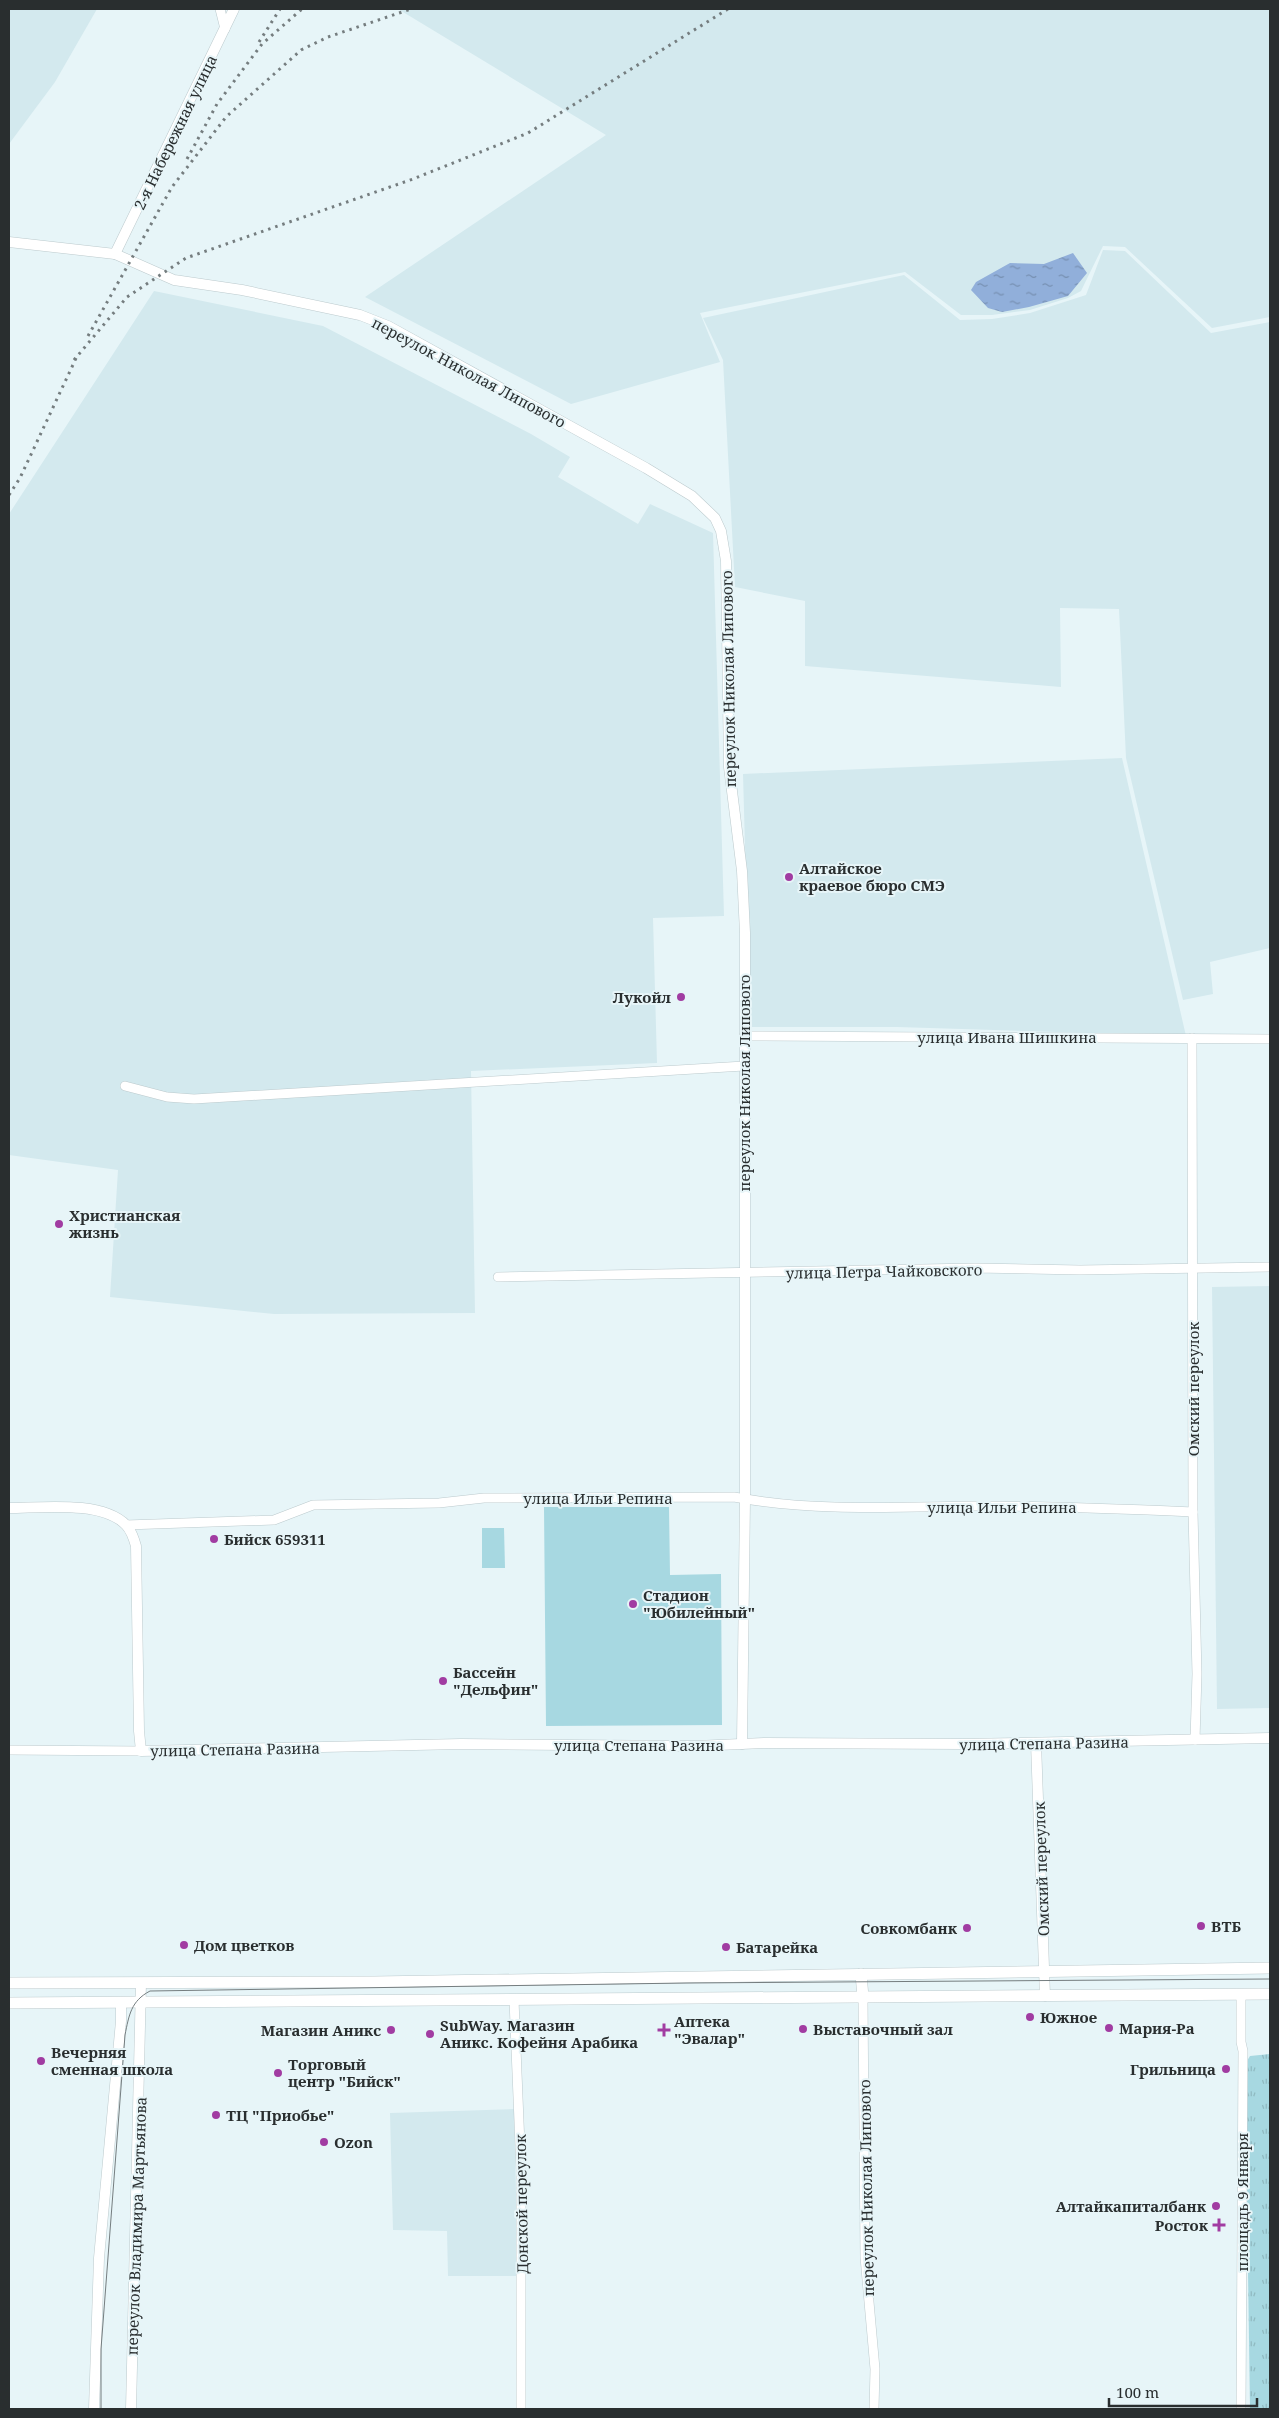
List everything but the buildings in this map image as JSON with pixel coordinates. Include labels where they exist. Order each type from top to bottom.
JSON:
[{"type":"main road","points":[[9,1983],[141,1983],[1270,1968]]},
{"type":"main road","points":[[861,1974],[863,1997]]},
{"type":"main road","points":[[9,2003],[1270,1994]]},
{"type":"street","points":[[220,9],[225,29]]},
{"type":"street","name":"2-я Набережная улица","points":[[115,254],[234,9]]},
{"type":"street","name":"переулок Николая Липового","points":[[9,242],[115,254],[174,280],[242,290],[360,315],[388,326],[646,468],[692,496],[715,518],[721,531],[726,561],[728,767],[742,871],[745,933],[745,1499],[742,1744]]},
{"type":"street","name":"улица Ивана Шишкина","points":[[744,1036],[1270,1038]]},
{"type":"street","name":"Омский переулок","points":[[1192,1038],[1193,1512],[1197,1674],[1195,1740]]},
{"type":"street","points":[[126,1086],[166,1096],[204,1098],[744,1066]]},
{"type":"street","name":"улица Петра Чайковского","points":[[498,1277],[744,1274],[975,1268],[1270,1268]]},
{"type":"street","name":"улица Ильи Репина","points":[[126,1525],[274,1520],[313,1505],[439,1503],[484,1498],[734,1497],[761,1502],[864,1508],[1059,1507],[1193,1512]]},
{"type":"street","points":[[9,1508],[80,1508],[104,1513],[126,1525],[136,1546],[139,1732],[141,1751]]},
{"type":"street","name":"улица Степана Разина","points":[[9,1750],[141,1751],[461,1744],[695,1746],[742,1744],[1036,1743],[1270,1738]]},
{"type":"street","name":"Омский переулок","points":[[1036,1743],[1045,1996]]},
{"type":"street","name":"переулок Владимира Мартьянова","points":[[131,2409],[141,1983]]},
{"type":"street","name":"площадь 9 Января","points":[[1241,2409],[1242,1995]]},
{"type":"street","name":"переулок Николая Липового","points":[[863,1997],[865,2257],[875,2370],[874,2409]]},
{"type":"street","name":"Донской переулок","points":[[514,2000],[521,2170],[521,2409]]},
{"type":"street","points":[[94,2409],[97,2288],[121,2021],[121,2003]]},
{"type":"shaded area","points":[[9,9],[97,9],[55,82],[9,144]]},
{"type":"shaded area","points":[[398,9],[1270,9],[1270,317],[1212,328],[1125,247],[1103,246],[1081,291],[1068,298],[1030,310],[992,315],[961,315],[905,272],[700,313],[720,362],[571,404],[365,297],[606,135]]},
{"type":"shaded area","points":[[1103,250],[1125,251],[1211,333],[1270,322],[1270,948],[1210,962],[1213,994],[1183,1000],[1126,758],[1119,609],[1060,608],[1061,687],[805,666],[805,601],[735,587],[723,360],[703,318],[904,275],[960,320],[992,319],[1030,313],[1086,295]]},
{"type":"shaded area","points":[[154,291],[323,326],[531,434],[570,457],[558,477],[638,524],[650,504],[713,533],[724,916],[653,918],[657,1063],[471,1071],[475,1313],[274,1314],[110,1297],[118,1170],[9,1155],[9,514]]},
{"type":"shaded area","points":[[1122,758],[1186,1036],[897,1027],[750,1027],[743,774]]},
{"type":"shaded area","points":[[1270,1286],[1270,1708],[1217,1709],[1212,1287]]},
{"type":"shaded area","points":[[514,2109],[518,2276],[448,2276],[447,2231],[393,2230],[390,2113]]},
{"type":"green space","name":"Стадион \"Юбилейный\"","points":[[544,1507],[669,1507],[670,1575],[721,1574],[722,1725],[546,1726]]},
{"type":"green space","points":[[482,1528],[504,1528],[505,1568],[482,1568]]},
{"type":"green space","points":[[1270,2054],[1270,2409],[1250,2409],[1245,2064],[1250,2056]]},
{"type":"water","points":[[1073,253],[1087,273],[1068,296],[1029,307],[1002,312],[988,308],[971,290],[976,282],[1010,263],[1044,264]]},
{"type":"tram line","points":[[101,2409],[101,2349],[125,2035],[132,2009],[139,1999],[150,1991],[686,1983],[1270,1979]]},
{"type":"railway","points":[[259,42],[280,9]]},
{"type":"railway","points":[[187,159],[217,104],[262,44],[302,9]]},
{"type":"railway","points":[[88,336],[172,187],[226,117],[301,50],[328,37],[411,9]]},
{"type":"railway","points":[[74,360],[127,297],[186,258],[413,179],[528,133],[728,9]]},
{"type":"railway","points":[[9,495],[20,478],[78,354]]},
{"type":"place","name":"Алтайское краевое бюро СМЭ","points":[[789,877]]},
{"type":"place","name":"Лукойл","points":[[681,997]]},
{"type":"place","name":"Христианская жизнь","points":[[59,1224]]},
{"type":"place","name":"Бийск 659311","points":[[214,1539]]},
{"type":"place","name":"Стадион \"Юбилейный\"","points":[[633,1604]]},
{"type":"place","name":"Бассейн \"Дельфин\"","points":[[443,1681]]},
{"type":"place","name":"ВТБ","points":[[1201,1926]]},
{"type":"place","name":"Совкомбанк","points":[[967,1928]]},
{"type":"place","name":"Дом цветков","points":[[184,1945]]},
{"type":"place","name":"Батарейка","points":[[726,1947]]},
{"type":"place","name":"Южное","points":[[1030,2017]]},
{"type":"place","name":"Мария-Ра","points":[[1109,2028]]},
{"type":"place","name":"Выставочный зал","points":[[803,2029]]},
{"type":"place","name":"Магазин Аникс","points":[[391,2030]]},
{"type":"place","name":"Аптека \"Эвалар\"","points":[[664,2030]]},
{"type":"place","name":"SubWay. Магазин Аникс. Кофейня Арабика","points":[[430,2034]]},
{"type":"place","name":"Вечерняя сменная школа","points":[[41,2061]]},
{"type":"place","name":"Грильница","points":[[1226,2069]]},
{"type":"place","name":"Торговый центр \"Бийск\"","points":[[278,2073]]},
{"type":"place","name":"ТЦ \"Приобье\"","points":[[216,2115]]},
{"type":"place","name":"Ozon","points":[[324,2142]]},
{"type":"place","name":"Алтайкапиталбанк","points":[[1216,2206]]},
{"type":"place","name":"Росток","points":[[1219,2225]]}]
